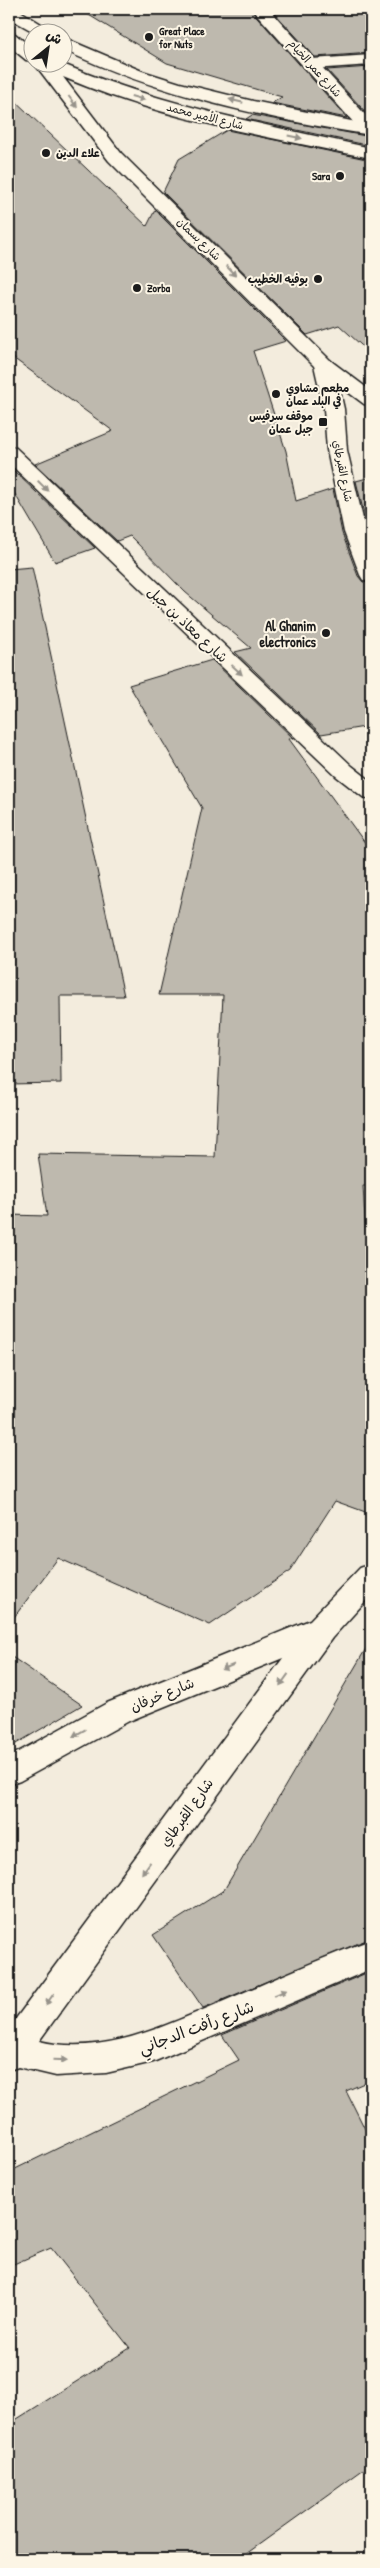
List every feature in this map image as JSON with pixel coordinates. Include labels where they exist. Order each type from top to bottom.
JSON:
[{"type":"street","name":"شارع عمر الخيام","points":[[260,9],[370,129]]},
{"type":"street","points":[[9,11],[28,22]]},
{"type":"street","points":[[9,38],[22,48]]},
{"type":"street","name":"شارع الأمير محمد","points":[[72,47],[108,63],[186,89],[370,129]]},
{"type":"street","points":[[312,64],[371,60]]},
{"type":"street","name":"شارع بسمان","points":[[50,72],[116,157],[324,365],[371,400]]},
{"type":"street","name":"شارع الأمير محمد","points":[[64,72],[93,84],[174,108],[371,153]]},
{"type":"street","name":"شارع القبرطاي","points":[[324,365],[334,409],[337,450],[355,532],[371,575]]},
{"type":"street","name":"شارع معاذ بن جبل","points":[[9,452],[336,764],[371,792]]},
{"type":"street","name":"شارع القبرطاي","points":[[10,2052],[321,1629],[371,1576]]},
{"type":"street","name":"شارع خرفان","points":[[9,1772],[118,1712],[321,1629]]},
{"type":"street","name":"شارع رأفت الدجاني","points":[[10,2052],[56,2061],[106,2058],[153,2047],[371,1954]]},
{"type":"building","points":[[79,9],[250,9],[347,118],[272,103],[282,97],[167,63]]},
{"type":"building","points":[[271,9],[371,9],[371,53],[315,57]]},
{"type":"building","points":[[371,67],[371,118],[327,70]]},
{"type":"building","points":[[9,95],[147,226],[155,210],[286,341],[253,351],[286,451],[296,501],[333,489],[342,533],[358,576],[363,582],[371,584],[371,726],[321,734],[235,652],[251,648],[185,592],[130,536],[117,541],[35,464],[113,431],[9,355]]},
{"type":"building","points":[[252,115],[371,137],[371,146],[246,119]]},
{"type":"building","points":[[227,130],[371,160],[371,354],[339,325],[307,335],[163,192],[179,159]]},
{"type":"building","points":[[15,472],[95,548],[55,562],[9,484],[9,475]]},
{"type":"building","points":[[371,477],[371,542],[356,481]]},
{"type":"building","points":[[32,567],[124,996],[60,996],[61,1083],[9,1084],[9,569]]},
{"type":"building","points":[[212,660],[293,738],[289,739],[371,851],[371,1186],[363,1186],[371,1318],[371,1514],[335,1501],[290,1571],[210,1625],[58,1558],[9,1624],[9,1215],[47,1216],[38,1154],[215,1157],[223,995],[159,995],[202,808],[129,685]]},
{"type":"building","points":[[371,1640],[371,1938],[203,2008],[153,1935],[224,1890]]},
{"type":"building","points":[[9,1655],[82,1705],[9,1748]]},
{"type":"building","points":[[371,1971],[371,2080],[346,2091],[371,2141],[371,2464],[239,2559],[9,2559],[9,2424],[130,2348],[51,2248],[9,2266],[9,2172],[239,2060],[222,2035]]},
{"type":"place","name":"Great Place for Nuts","points":[[149,37]]},
{"type":"place","name":"علاء الدين","points":[[46,153]]},
{"type":"place","name":"Sara","points":[[340,176]]},
{"type":"place","name":"بوفيه الخطيب","points":[[318,279]]},
{"type":"place","name":"Zorba","points":[[137,288]]},
{"type":"place","name":"مطعم مشاوي في البلد عمان","points":[[276,394]]},
{"type":"place","name":"موقف سرفيس جبل عمان","points":[[323,422]]},
{"type":"place","name":"Al Ghanim electronics","points":[[326,633]]}]
